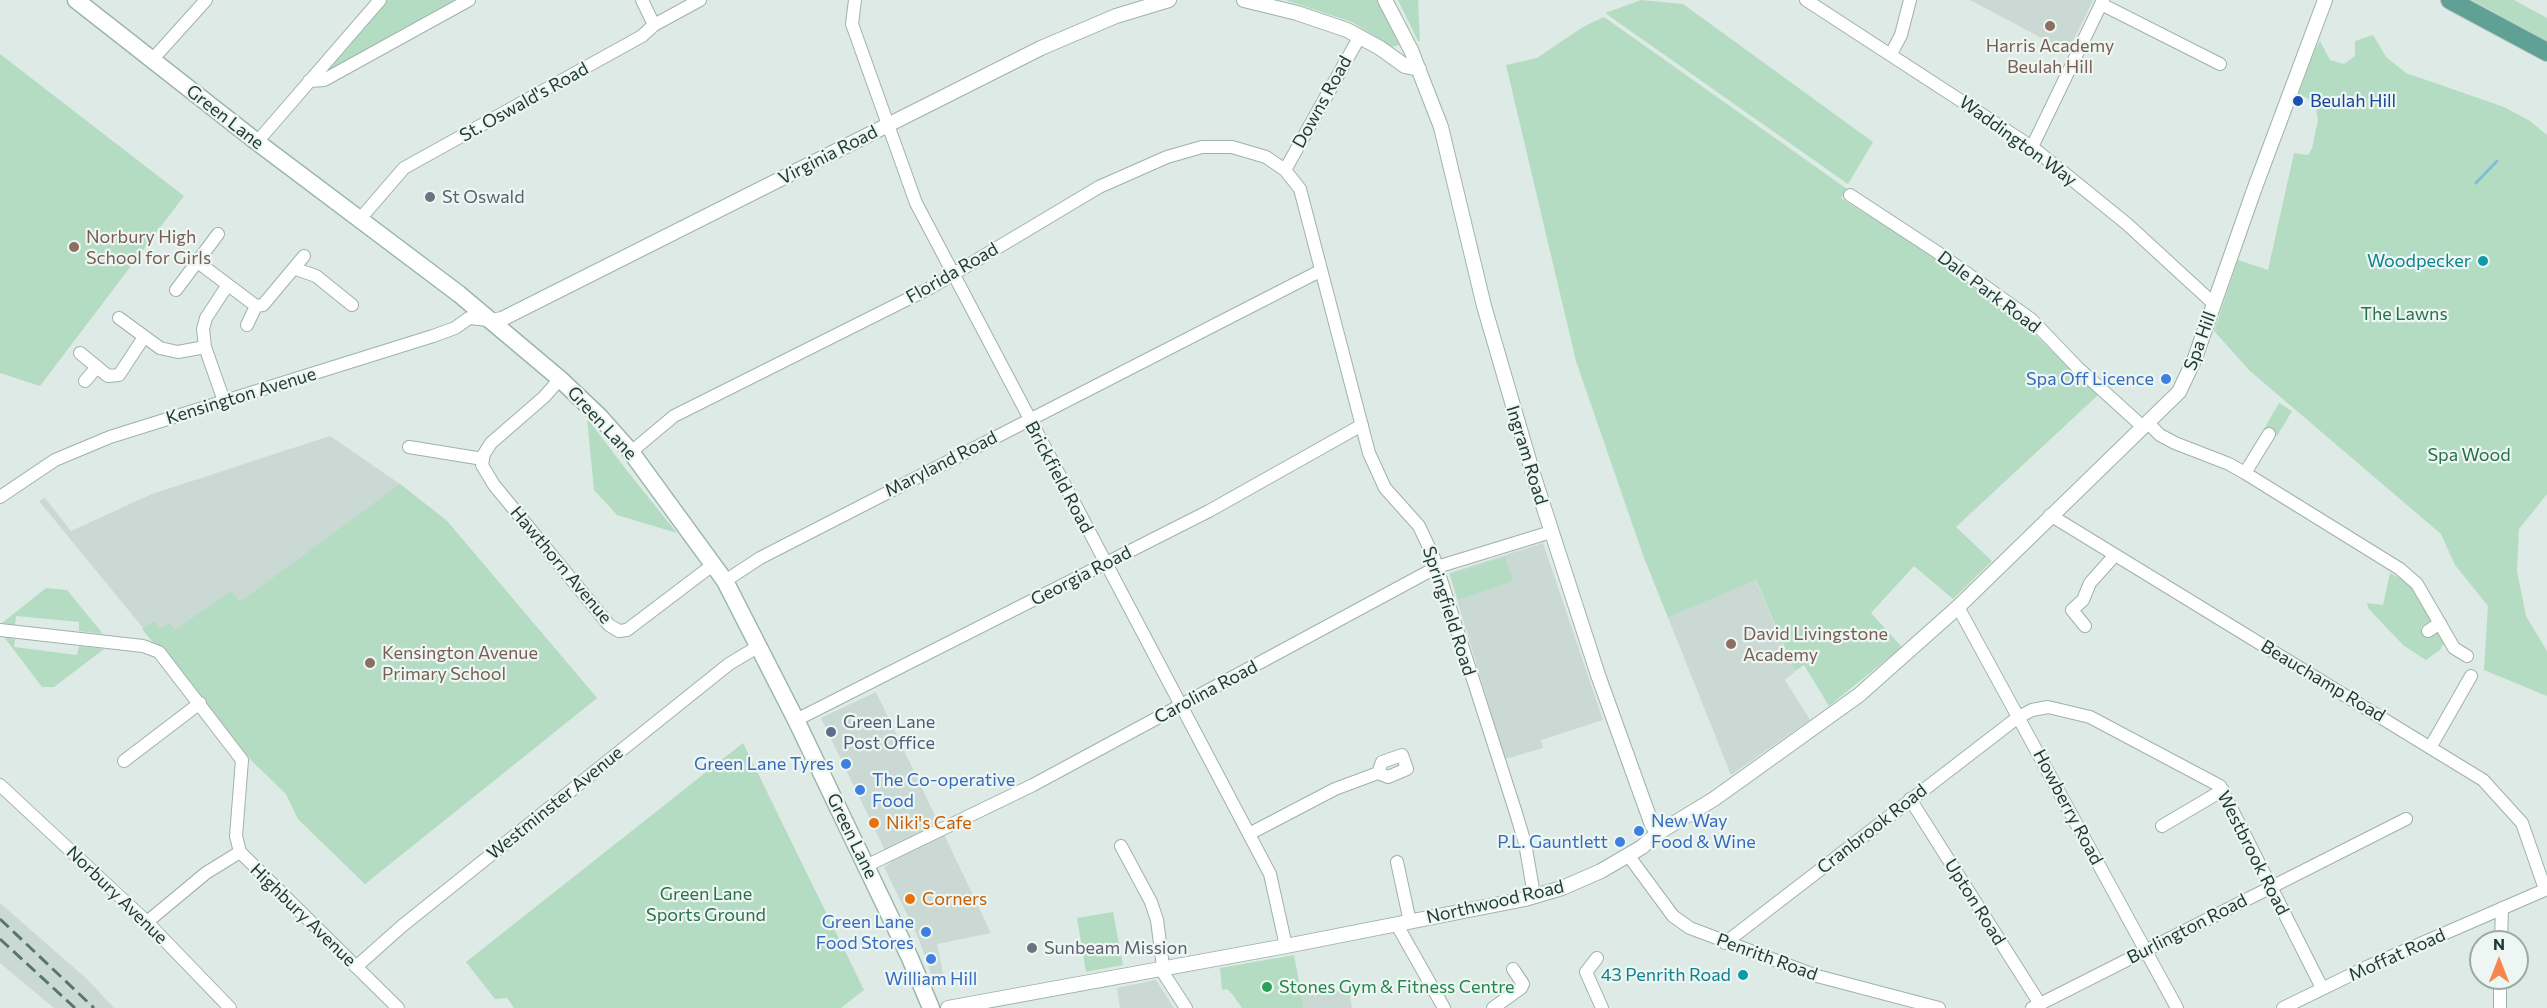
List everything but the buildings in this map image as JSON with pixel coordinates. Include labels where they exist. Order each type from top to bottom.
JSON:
[{"type":"main road","name":"Green Lane","points":[[76,0],[490,321],[560,379],[600,417],[631,452],[725,581],[796,720],[910,958],[931,1008]]},
{"type":"main road","points":[[2450,0],[2547,52]]},
{"type":"street","points":[[152,60],[206,0]]},
{"type":"street","points":[[257,142],[380,0]]},
{"type":"street","points":[[309,81],[324,80],[469,0]]},
{"type":"street","points":[[642,0],[654,25]]},
{"type":"street","name":"St. Oswald's Road","points":[[360,219],[404,168],[642,36],[654,25],[700,0]]},
{"type":"street","name":"Brickfield Road","points":[[855,0],[852,24],[916,203],[1274,883],[1286,946]]},
{"type":"street","name":"Virginia Road","points":[[490,321],[502,319],[1078,31],[1169,0]]},
{"type":"street","points":[[1245,0],[1297,13],[1360,36],[1405,66],[1419,69]]},
{"type":"street","name":"Ingram Road","points":[[1385,0],[1419,69],[1441,127],[1498,358],[1551,532],[1645,807],[1658,833]]},
{"type":"street","name":"Waddington Way","points":[[1806,0],[2032,147],[2127,224],[2213,303]]},
{"type":"street","points":[[1891,54],[1901,35],[1910,0]]},
{"type":"street","name":"Spa Hill","points":[[1958,607],[2050,515],[2146,425],[2183,386],[2325,0]]},
{"type":"street","points":[[2032,147],[2102,2],[2220,64]]},
{"type":"street","name":"Downs Road","points":[[1285,170],[1360,36]]},
{"type":"street","name":"Florida Road","points":[[631,452],[674,416],[953,275],[1090,192],[1167,157],[1202,147],[1232,147],[1266,157],[1285,170]]},
{"type":"street","name":"Springfield Road","points":[[1285,170],[1300,189],[1362,425],[1380,479],[1393,498],[1419,526],[1437,567],[1525,843],[1534,895]]},
{"type":"street","name":"Dale Park Road","points":[[1850,195],[1937,252],[2032,320],[2078,368],[2146,425]]},
{"type":"street","points":[[176,290],[199,263],[218,234]]},
{"type":"street","points":[[199,263],[256,306],[263,305],[296,269],[304,256]]},
{"type":"street","points":[[296,269],[315,276],[352,305]]},
{"type":"street","name":"Maryland Road","points":[[725,581],[760,558],[1320,271]]},
{"type":"street","points":[[224,401],[204,347],[206,318],[227,286]]},
{"type":"street","points":[[248,325],[256,306]]},
{"type":"street","points":[[119,318],[160,348],[178,352],[204,347]]},
{"type":"street","name":"Kensington Avenue","points":[[0,497],[33,473],[87,445],[433,336],[455,328],[469,318],[490,321]]},
{"type":"street","points":[[80,353],[108,376],[119,375],[144,338]]},
{"type":"street","points":[[85,381],[97,367]]},
{"type":"street","points":[[409,447],[483,459],[490,443],[544,397],[560,379]]},
{"type":"street","name":"Georgia Road","points":[[796,720],[1257,485],[1362,425]]},
{"type":"street","points":[[2146,425],[2175,443],[2229,464],[2245,473],[2400,569],[2417,584],[2454,648],[2467,656]]},
{"type":"street","points":[[2245,473],[2269,434]]},
{"type":"street","name":"Hawthorn Avenue","points":[[483,459],[484,471],[494,485],[613,629],[623,631],[632,627],[714,564]]},
{"type":"street","name":"Beauchamp Road","points":[[2050,515],[2431,746],[2483,780],[2513,812],[2528,836],[2546,889]]},
{"type":"street","name":"Carolina Road","points":[[866,866],[968,819],[1437,567],[1551,532]]},
{"type":"street","points":[[2085,626],[2072,610],[2083,600],[2091,583],[2115,555]]},
{"type":"street","name":"Howberry Road","points":[[1958,607],[2177,1008]]},
{"type":"street","name":"Northwood Road","points":[[948,1008],[1403,923],[1534,895],[1573,884],[1628,855],[1658,833],[1714,799],[1865,691],[1958,607]]},
{"type":"street","points":[[2428,631],[2440,623]]},
{"type":"street","points":[[0,630],[152,648],[159,652],[242,760],[236,837],[240,852]]},
{"type":"street","name":"Westminster Avenue","points":[[356,967],[390,936],[729,664],[759,646]]},
{"type":"street","points":[[2431,746],[2471,676]]},
{"type":"street","points":[[124,761],[200,703]]},
{"type":"street","name":"Westbrook Road","points":[[2019,716],[2032,710],[2048,707],[2078,713],[2213,780],[2223,790],[2322,988]]},
{"type":"street","name":"Cranbrook Road","points":[[1725,943],[2019,716]]},
{"type":"street","points":[[1249,834],[1318,796],[1378,773]]},
{"type":"street","name":"Norbury Avenue","points":[[0,785],[147,922],[230,1008]]},
{"type":"street","points":[[2162,826],[2223,790]]},
{"type":"street","name":"Upton Road","points":[[1910,799],[2036,1006]]},
{"type":"street","name":"Burlington Road","points":[[2036,1006],[2406,819]]},
{"type":"street","points":[[1121,846],[1151,902],[1157,920],[1164,974],[1186,1008]]},
{"type":"street","name":"Highbury Avenue","points":[[147,922],[206,873],[240,852],[398,1008]]},
{"type":"street","name":"Penrith Road","points":[[1628,855],[1679,921],[1725,943],[1828,979],[1939,1008]]},
{"type":"street","points":[[1397,862],[1403,923],[1444,1008]]},
{"type":"street","name":"Moffat Road","points":[[2283,1008],[2322,988],[2546,889]]},
{"type":"street","points":[[2501,930],[2502,908]]},
{"type":"street","points":[[1597,958],[1586,972],[1598,1006]]},
{"type":"street","points":[[1493,1008],[1521,988],[1523,984],[1514,969]]},
{"type":"street","points":[[2500,990],[2500,1008]]},
{"type":"shaded area","name":"Harris Academy Beulah Hill","points":[[1970,0],[2093,0],[2068,52]]},
{"type":"shaded area","name":"Kensington Avenue Primary School","points":[[330,436],[400,484],[447,521],[597,698],[365,884],[298,819],[286,794],[252,761],[39,501],[45,498],[71,531],[152,494]]},
{"type":"shaded area","name":"David Livingstone Academy","points":[[1727,514],[1795,672],[1785,680],[1810,720],[1731,775],[1643,555]]},
{"type":"shaded area","points":[[1543,543],[1603,720],[1541,740],[1543,748],[1505,759],[1449,573]]},
{"type":"shaded area","points":[[876,692],[991,933],[937,944],[945,983],[935,985],[918,937],[884,867],[891,863],[821,718]]},
{"type":"shaded area","points":[[0,903],[87,979],[114,1008],[54,1008],[0,963]]},
{"type":"shaded area","points":[[1156,980],[1174,1008],[1120,1008],[1117,988]]},
{"type":"shaded area","points":[[1349,989],[1352,1008],[1304,1008],[1301,990],[1309,995]]},
{"type":"green space","points":[[386,0],[460,0],[327,73],[321,74]]},
{"type":"green space","points":[[1285,0],[1378,0],[1399,45],[1392,47],[1352,22]]},
{"type":"green space","points":[[1398,0],[1418,0],[1420,41],[1418,41]]},
{"type":"green space","points":[[1641,0],[1683,4],[1873,142],[1848,184],[1605,13]]},
{"type":"green space","points":[[2472,0],[2514,0],[2547,18],[2547,41]]},
{"type":"green space","points":[[1604,17],[1847,189],[1841,198],[1929,254],[2028,328],[2098,395],[1956,527],[1992,561],[1953,599],[1914,566],[1871,613],[1902,647],[1829,706],[1804,665],[1795,671],[1756,580],[1668,617],[1643,555],[1576,361],[1506,65],[1537,58],[1583,27]]},
{"type":"green space","name":"Spa Wood","points":[[2373,35],[2386,57],[2406,73],[2504,107],[2530,121],[2547,135],[2547,494],[2519,529],[2517,571],[2526,616],[2547,651],[2547,696],[2484,670],[2488,606],[2455,565],[2441,534],[2250,371],[2214,331],[2238,260],[2268,270],[2294,153],[2308,155],[2312,148],[2318,120],[2316,107],[2307,98],[2298,95],[2315,49],[2320,41],[2330,60],[2344,64],[2355,56],[2355,41]]},
{"type":"green space","name":"Norbury High School for Girls","points":[[0,54],[184,196],[40,386],[0,373]]},
{"type":"green space","points":[[2279,403],[2292,411],[2277,436],[2264,429]]},
{"type":"green space","points":[[587,418],[677,533],[617,515],[594,490]]},
{"type":"green space","name":"Kensington Avenue Primary School","points":[[400,484],[447,521],[597,698],[365,884],[298,819],[286,794],[252,761],[142,629],[154,621],[160,629],[170,623],[175,630],[231,591],[240,602]]},
{"type":"green space","points":[[1505,557],[1513,581],[1458,600],[1450,574]]},
{"type":"green space","points":[[2390,573],[2406,581],[2424,603],[2431,621],[2421,627],[2427,637],[2437,632],[2444,643],[2440,650],[2426,660],[2403,645],[2368,608],[2367,603],[2383,605]]},
{"type":"green space","points":[[46,588],[67,590],[103,634],[79,631],[79,622],[16,616],[15,625],[2,623]]},
{"type":"green space","points":[[4,637],[15,639],[14,647],[77,655],[79,646],[104,649],[54,687],[42,687]]},
{"type":"green space","name":"Green Lane Sports Ground","points":[[743,743],[864,990],[841,1008],[514,1008],[507,998],[495,999],[466,962]]},
{"type":"green space","points":[[1113,912],[1123,965],[1086,972],[1077,918]]},
{"type":"green space","points":[[1294,955],[1304,1008],[1242,1008],[1227,989],[1222,990],[1220,968]]},
{"type":"waterway","points":[[2476,183],[2497,161]]},
{"type":"railway","points":[[0,919],[94,1008]]},
{"type":"railway","points":[[0,939],[75,1008]]},
{"type":"place","name":"Harris Academy Beulah Hill","points":[[2050,26]]},
{"type":"place","name":"Beulah Hill","points":[[2298,101]]},
{"type":"place","name":"St Oswald","points":[[430,197]]},
{"type":"place","name":"Norbury High School for Girls","points":[[74,247]]},
{"type":"place","name":"Woodpecker","points":[[2483,261]]},
{"type":"place","name":"Spa Off Licence","points":[[2166,379]]},
{"type":"place","name":"David Livingstone Academy","points":[[1731,644]]},
{"type":"place","name":"Kensington Avenue Primary School","points":[[370,663]]},
{"type":"place","name":"Green Lane Post Office","points":[[831,732]]},
{"type":"place","name":"Green Lane Tyres","points":[[846,764]]},
{"type":"place","name":"The Co-operative Food","points":[[860,790]]},
{"type":"place","name":"Niki's Cafe","points":[[874,823]]},
{"type":"place","name":"New Way Food & Wine","points":[[1639,831]]},
{"type":"place","name":"P.L. Gauntlett","points":[[1620,842]]},
{"type":"place","name":"Corners","points":[[910,899]]},
{"type":"place","name":"Green Lane Food Stores","points":[[926,932]]},
{"type":"place","name":"Sunbeam Mission","points":[[1032,948]]},
{"type":"place","name":"William Hill","points":[[931,959]]},
{"type":"place","name":"43 Penrith Road","points":[[1743,975]]},
{"type":"place","name":"Stones Gym & Fitness Centre","points":[[1267,987]]},
{"type":"park label","name":"The Lawns","points":[[2404,314]]}]
